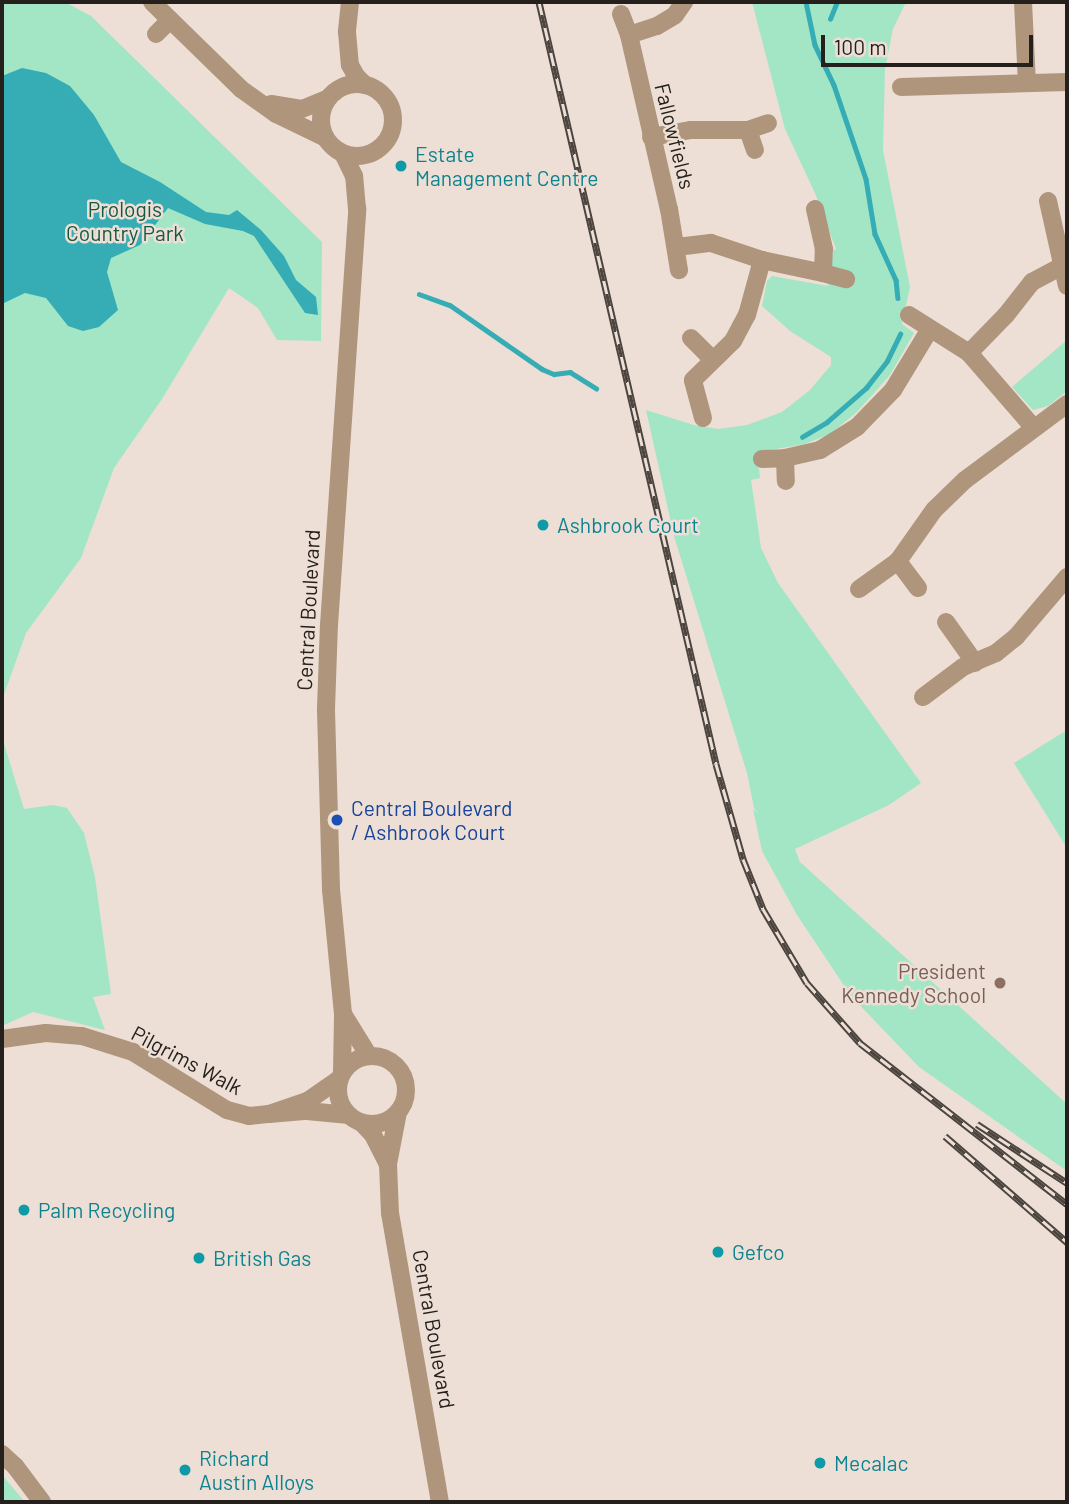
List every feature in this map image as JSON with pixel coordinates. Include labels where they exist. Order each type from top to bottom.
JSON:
[{"type":"street","points":[[152,2],[257,100],[276,114],[326,138],[343,153],[362,155],[376,150],[390,134],[391,111],[384,97],[365,85],[350,65],[347,32]]},
{"type":"street","points":[[326,138],[321,120],[347,32],[350,2]]},
{"type":"street","points":[[629,36],[657,26],[675,15],[684,2]]},
{"type":"street","points":[[1023,2],[1027,83]]},
{"type":"street","name":"Fallowfields","points":[[621,15],[629,36],[677,247],[679,270]]},
{"type":"street","points":[[156,34],[170,20]]},
{"type":"street","points":[[901,87],[1067,82]]},
{"type":"street","points":[[257,100],[290,109],[302,109],[344,86],[365,85]]},
{"type":"street","points":[[651,137],[691,130],[748,130],[768,123]]},
{"type":"street","points":[[748,130],[755,150]]},
{"type":"street","name":"Central Boulevard","points":[[357,209],[376,150]]},
{"type":"street","name":"Central Boulevard","points":[[340,1076],[343,1014],[331,889],[326,709],[329,625],[357,209],[354,176],[343,153]]},
{"type":"street","points":[[1048,201],[1067,286]]},
{"type":"street","points":[[815,209],[824,249],[823,274]]},
{"type":"street","points":[[677,247],[711,243],[762,260],[846,279]]},
{"type":"street","points":[[703,418],[693,380],[733,341],[747,315],[762,260]]},
{"type":"street","points":[[968,354],[1006,314],[1031,282],[1062,266]]},
{"type":"street","points":[[911,316],[968,354],[1034,429]]},
{"type":"street","points":[[762,459],[785,458],[820,450],[857,427],[893,390],[930,329]]},
{"type":"street","points":[[691,338],[713,360]]},
{"type":"street","points":[[859,589],[898,561],[934,510],[965,480],[1067,404]]},
{"type":"street","points":[[785,458],[786,481]]},
{"type":"street","points":[[898,561],[918,588]]},
{"type":"street","points":[[923,697],[962,667],[975,663],[1016,637],[1067,577]]},
{"type":"street","points":[[946,622],[975,663]]},
{"type":"street","name":"Central Boulevard","points":[[343,1014],[369,1056]]},
{"type":"street","name":"Pilgrims Walk","points":[[2,1040],[46,1033],[82,1036],[133,1052],[227,1110],[249,1116],[307,1111],[355,1119]]},
{"type":"street","points":[[369,1056],[385,1058],[394,1064],[404,1078],[405,1097],[398,1112],[380,1123],[355,1119],[339,1100],[340,1076],[356,1059],[369,1056]]},
{"type":"street","name":"Pilgrims Walk","points":[[269,1114],[307,1101],[340,1076]]},
{"type":"street","name":"Central Boulevard","points":[[398,1112],[388,1164],[390,1213],[440,1502]]},
{"type":"street","name":"Central Boulevard","points":[[355,1119],[373,1135],[388,1164]]},
{"type":"street","points":[[2,1454],[15,1466],[42,1502]]},
{"type":"green space","name":"Prologis Country Park","points":[[2,2],[65,2],[91,16],[322,242],[321,341],[277,340],[258,308],[229,288],[162,399],[114,468],[81,558],[26,633],[2,700]]},
{"type":"green space","points":[[752,2],[906,2],[893,29],[885,69],[883,150],[910,287],[902,324],[914,333],[890,375],[857,412],[830,434],[805,444],[757,452],[760,478],[751,480],[761,548],[778,583],[921,783],[889,805],[795,849],[800,862],[1067,1104],[1067,1171],[919,1067],[851,996],[797,915],[762,851],[753,809],[759,814],[754,808],[747,773],[674,536],[646,410],[694,425],[718,429],[747,425],[782,412],[810,390],[831,365],[831,357],[790,331],[762,306],[767,281],[772,276],[828,286],[833,250],[836,249],[815,193],[785,129]]},
{"type":"green space","points":[[1067,340],[1067,391],[1048,406],[1033,410],[1012,387]]},
{"type":"green space","points":[[1067,730],[1067,848],[1014,763]]},
{"type":"green space","points":[[2,737],[24,809],[53,805],[67,808],[84,833],[95,877],[111,994],[93,997],[105,1030],[33,1012],[2,1026]]},
{"type":"green space","points":[[2,1475],[25,1502],[2,1502]]},
{"type":"water","points":[[22,68],[46,73],[70,86],[94,115],[121,162],[160,182],[206,212],[229,215],[237,210],[261,230],[284,256],[296,280],[316,297],[318,315],[305,313],[254,236],[243,231],[205,224],[168,208],[140,245],[111,258],[107,272],[118,310],[99,327],[83,331],[68,326],[46,298],[25,293],[2,304],[2,76]]},
{"type":"waterway","points":[[806,2],[815,45],[834,85],[866,179],[875,234],[896,280],[898,298]]},
{"type":"waterway","points":[[830,19],[837,2]]},
{"type":"waterway","points":[[419,294],[450,305],[542,369],[554,374],[570,372],[596,388]]},
{"type":"waterway","points":[[802,437],[827,422],[866,388],[887,361],[900,334]]},
{"type":"railway","points":[[539,2],[716,764],[743,859],[763,909],[807,983],[860,1043],[1067,1204]]},
{"type":"railway","points":[[977,1124],[1067,1183]]},
{"type":"railway","points":[[945,1136],[1067,1242]]},
{"type":"place","name":"Estate Management Centre","points":[[401,166]]},
{"type":"place","name":"Ashbrook Court","points":[[543,525]]},
{"type":"place","name":"Central Boulevard / Ashbrook Court","points":[[337,820]]},
{"type":"place","name":"President Kennedy School","points":[[1000,983]]},
{"type":"place","name":"Palm Recycling","points":[[24,1210]]},
{"type":"place","name":"Gefco","points":[[718,1252]]},
{"type":"place","name":"British Gas","points":[[199,1258]]},
{"type":"place","name":"Mecalac","points":[[820,1463]]},
{"type":"place","name":"Richard Austin Alloys","points":[[185,1470]]}]
